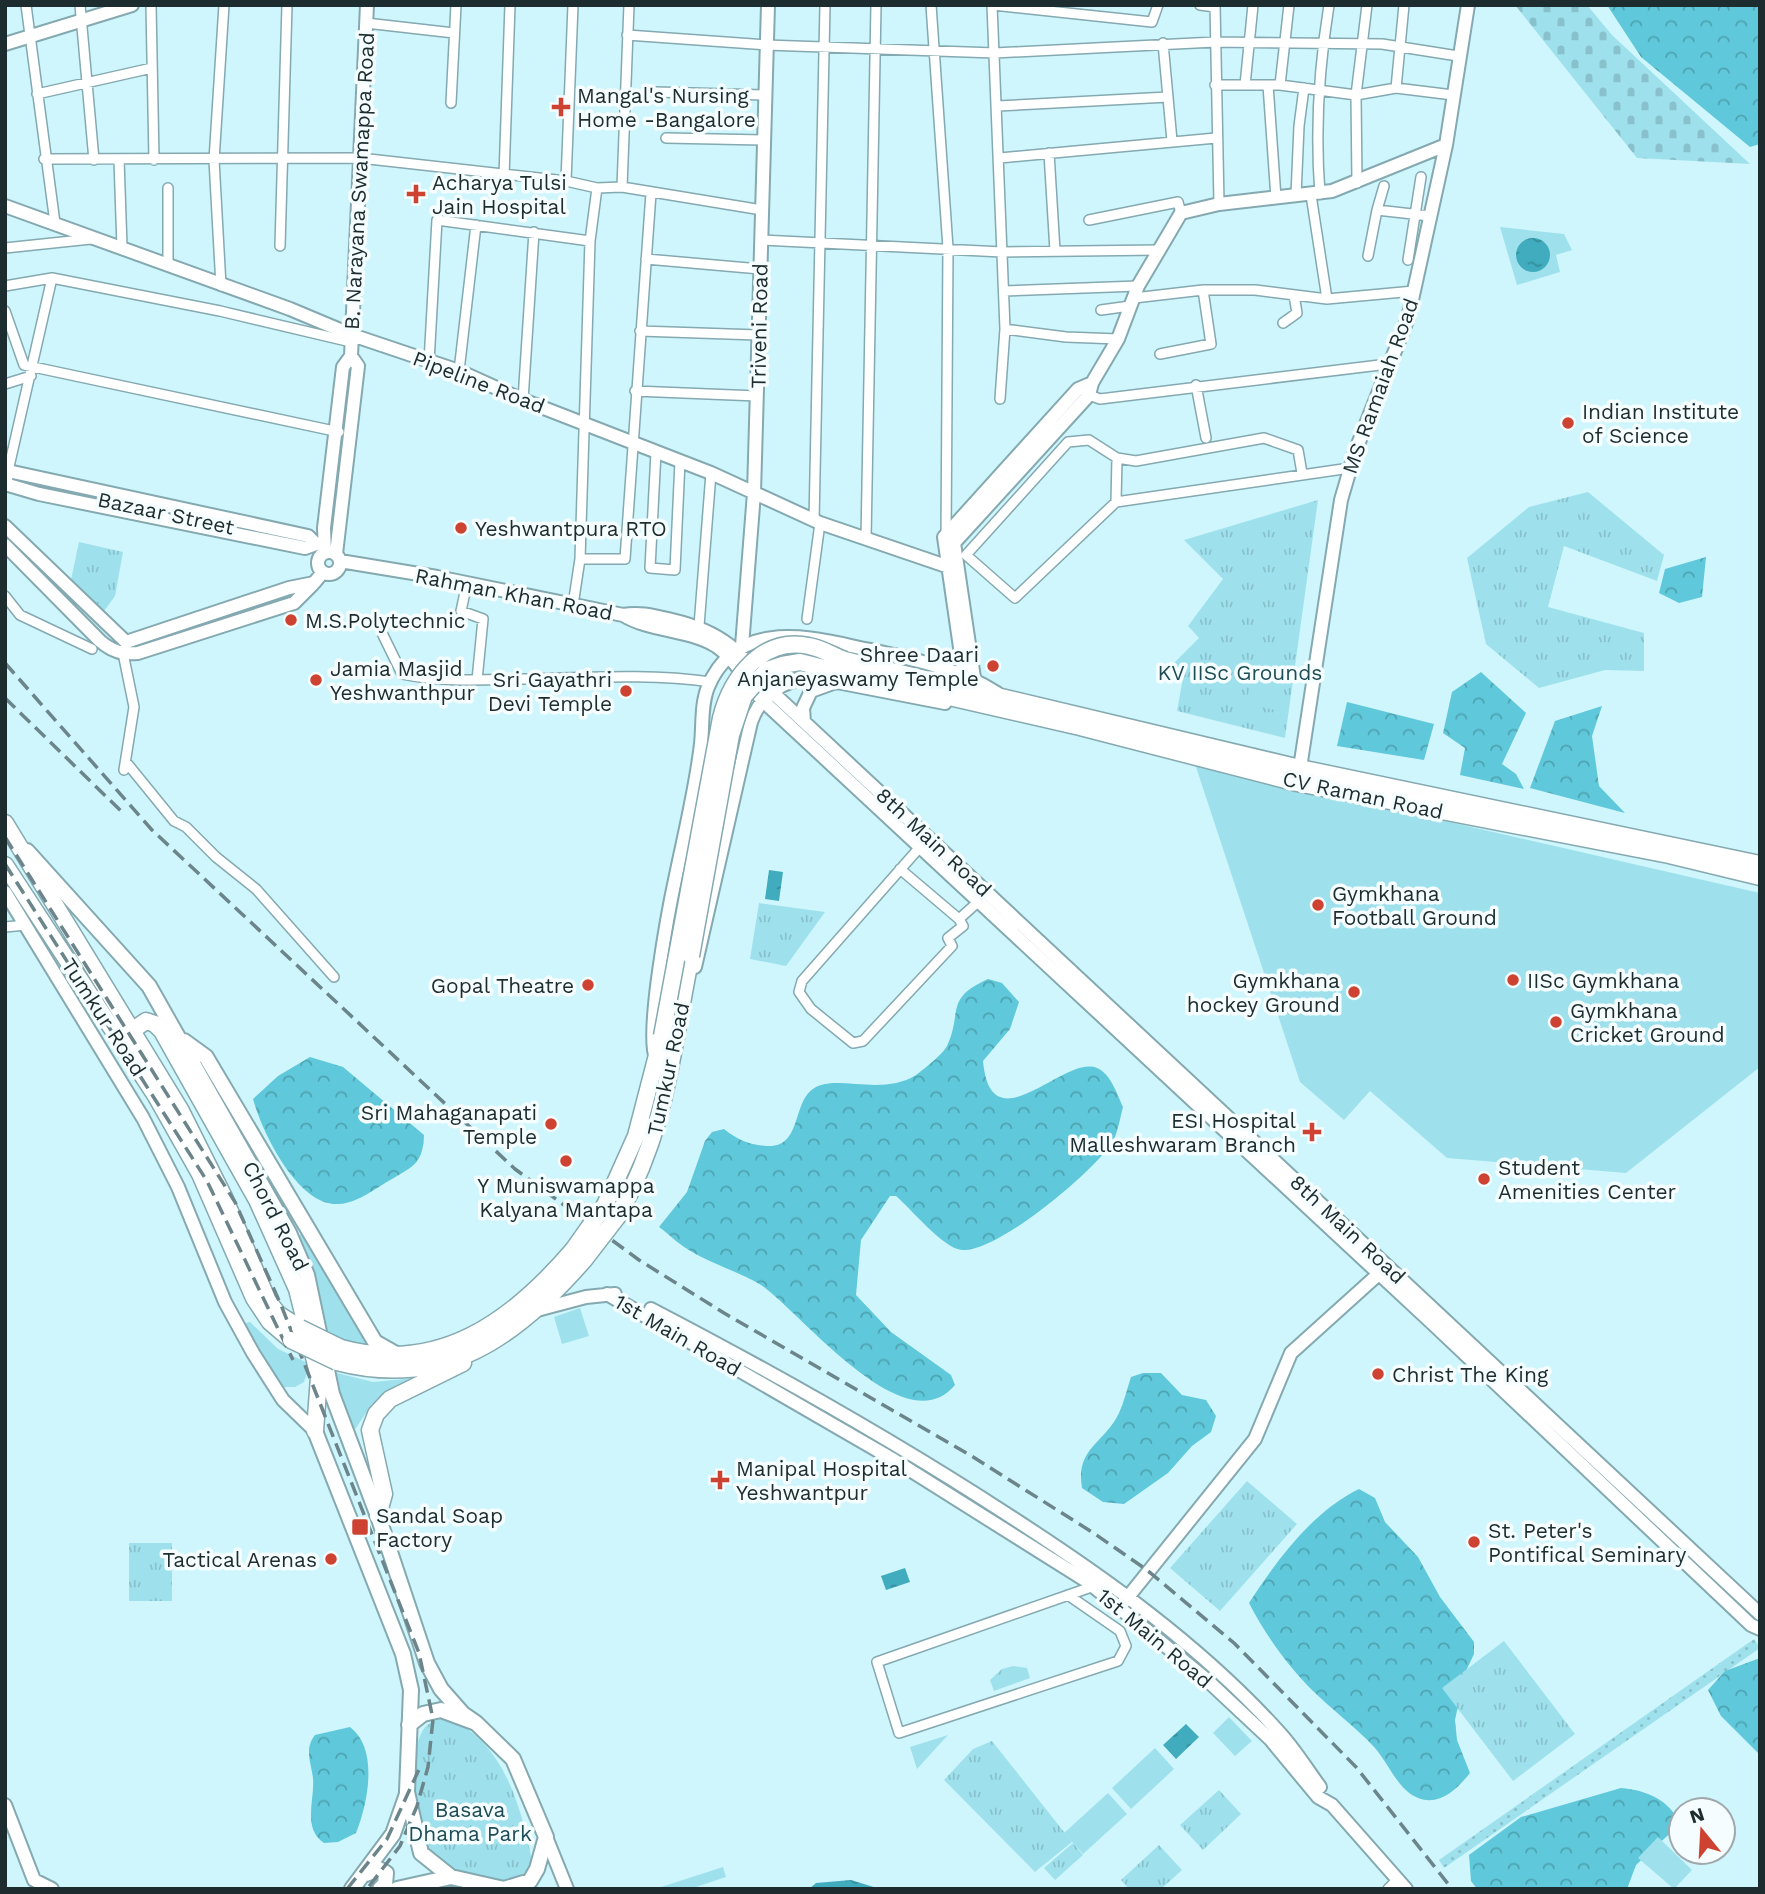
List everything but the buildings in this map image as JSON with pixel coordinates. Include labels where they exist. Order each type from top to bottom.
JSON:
[{"type":"highway","name":"Tumkur Road","points":[[5,865],[156,1096],[200,1174],[254,1298],[270,1322],[372,1371],[398,1371],[454,1360],[481,1348],[537,1310],[579,1255],[636,1136],[662,1036],[726,697],[746,666],[777,649],[810,646],[841,672]]},
{"type":"highway","points":[[688,974],[731,735],[744,696],[767,670],[782,665],[800,662],[841,672]]},
{"type":"highway","name":"CV Raman Road","points":[[841,672],[1000,695],[1300,768],[1760,864]]},
{"type":"highway","name":"CV Raman Road","points":[[841,672],[970,701],[1297,783],[1668,855],[1760,877]]},
{"type":"highway","name":"Tumkur Road","points":[[9,829],[132,1030],[205,1157],[268,1301],[295,1334]]},
{"type":"highway","name":"Tumkur Road","points":[[339,1355],[404,1356],[438,1349],[500,1320],[579,1255],[618,1216],[645,1164],[666,1099],[688,974]]},
{"type":"highway","points":[[132,1030],[146,1021],[155,1024],[162,1031],[257,1200],[282,1251],[297,1289],[319,1377],[315,1431]]},
{"type":"highway","points":[[378,1516],[384,1494],[370,1430],[376,1414],[390,1399],[445,1374],[481,1348]]},
{"type":"main road","name":"B. Narayana Swamappa Road","points":[[328,553],[351,435],[358,366],[351,356],[351,339],[367,5]]},
{"type":"main road","name":"Triveni Road","points":[[736,652],[754,493],[768,5]]},
{"type":"main road","name":"MS Ramaiah Road","points":[[1300,768],[1339,513],[1350,468],[1408,318],[1446,145],[1468,5]]},
{"type":"main road","points":[[5,44],[128,6]]},
{"type":"main road","points":[[969,676],[949,567],[949,540],[1034,442],[1086,389],[1118,338],[1134,297],[1181,213],[1219,204],[1315,194],[1357,183],[1446,145]]},
{"type":"main road","name":"Pipeline Road","points":[[5,206],[290,309],[351,339],[459,371],[523,400],[711,473],[817,522],[949,567]]},
{"type":"main road","name":"B. Narayana Swamappa Road","points":[[328,553],[324,528],[343,366],[351,356]]},
{"type":"main road","name":"Bazaar Street","points":[[6,478],[328,553]]},
{"type":"main road","points":[[5,526],[126,642],[289,588],[314,583]]},
{"type":"main road","points":[[5,534],[122,650]]},
{"type":"main road","points":[[949,540],[969,676]]},
{"type":"main road","points":[[5,545],[110,650],[138,647],[293,595],[314,583],[323,572],[336,571],[328,553],[318,563],[323,572]]},
{"type":"main road","name":"Rahman Khan Road","points":[[328,553],[623,615],[639,612],[699,626],[726,639]]},
{"type":"main road","points":[[623,615],[635,622],[697,638],[736,652]]},
{"type":"main road","points":[[657,1058],[652,1048],[655,1014],[673,891],[701,745],[704,702],[711,682],[736,652],[777,636],[813,637],[916,659],[969,676],[1000,695]]},
{"type":"main road","name":"8th Main Road","points":[[726,639],[767,695],[895,825],[1760,1614]]},
{"type":"main road","points":[[821,678],[827,641]]},
{"type":"main road","points":[[767,695],[797,678],[821,678],[841,672]]},
{"type":"main road","points":[[804,722],[803,708],[811,691],[841,672]]},
{"type":"main road","name":"8th Main Road","points":[[767,695],[804,722],[905,814],[1321,1214]]},
{"type":"main road","name":"Tumkur Road","points":[[688,974],[697,965],[751,722],[767,695]]},
{"type":"main road","points":[[895,825],[905,814]]},
{"type":"main road","name":"Chord Road","points":[[9,829],[149,986],[289,1233],[307,1275],[332,1394],[378,1516],[427,1663],[441,1689],[463,1714],[476,1723]]},
{"type":"main road","points":[[5,892],[143,1118],[178,1187],[225,1302],[253,1353],[283,1400],[315,1431],[403,1654],[411,1690],[407,1792],[421,1853],[451,1877]]},
{"type":"main road","points":[[180,1038],[206,1057],[375,1342],[388,1351],[404,1356]]},
{"type":"main road","points":[[1124,1612],[1128,1597],[1255,1439],[1291,1353],[1383,1269]]},
{"type":"main road","name":"8th Main Road","points":[[1383,1269],[1751,1625],[1760,1629]]},
{"type":"main road","points":[[537,1310],[607,1294]]},
{"type":"main road","name":"1st Main Road","points":[[607,1294],[624,1294],[779,1376],[950,1477],[1069,1554],[1128,1597],[1205,1661],[1279,1732],[1332,1805],[1397,1886]]},
{"type":"main road","name":"1st Main Road","points":[[607,1294],[894,1460],[1094,1587],[1186,1661],[1270,1739],[1318,1797],[1332,1805]]},
{"type":"main road","points":[[409,1725],[423,1714],[441,1710],[476,1723],[513,1759],[568,1889]]},
{"type":"main road","points":[[352,1889],[393,1834],[407,1792]]},
{"type":"main road","points":[[5,1804],[34,1880],[52,1889]]},
{"type":"main road","points":[[397,1889],[451,1877],[504,1889],[530,1881],[537,1869],[546,1837]]},
{"type":"main road","points":[[365,1875],[375,1869],[384,1870],[387,1878],[380,1889]]},
{"type":"street","points":[[26,5],[44,159],[55,223]]},
{"type":"street","points":[[80,5],[94,160]]},
{"type":"street","points":[[151,5],[154,160]]},
{"type":"street","points":[[221,286],[214,160],[224,5]]},
{"type":"street","points":[[279,246],[287,5]]},
{"type":"street","points":[[451,103],[456,5]]},
{"type":"street","points":[[504,176],[510,5]]},
{"type":"street","points":[[566,181],[573,5]]},
{"type":"street","points":[[622,187],[629,5]]},
{"type":"street","points":[[807,619],[817,522],[825,5]]},
{"type":"street","points":[[866,539],[876,5]]},
{"type":"street","points":[[931,5],[948,248],[949,540]]},
{"type":"street","points":[[1000,399],[1005,329],[993,5],[1152,22],[1158,5]]},
{"type":"street","points":[[1200,5],[1215,6],[1219,204]]},
{"type":"street","points":[[1245,85],[1253,5]]},
{"type":"street","points":[[1280,85],[1289,5]]},
{"type":"street","points":[[1327,299],[1315,194],[1323,44],[1329,5]]},
{"type":"street","points":[[1357,183],[1356,95],[1367,5]]},
{"type":"street","points":[[1396,89],[1404,5]]},
{"type":"street","points":[[366,23],[454,33]]},
{"type":"street","points":[[627,35],[766,45],[933,52],[995,53],[1163,43],[1250,42],[1399,46],[1458,56]]},
{"type":"street","points":[[1163,43],[1172,141]]},
{"type":"street","points":[[37,94],[152,68]]},
{"type":"street","points":[[1215,85],[1280,85],[1356,95],[1396,89],[1452,95]]},
{"type":"street","points":[[1268,85],[1276,198]]},
{"type":"street","points":[[1296,195],[1299,126],[1304,88]]},
{"type":"street","points":[[655,92],[765,95]]},
{"type":"street","points":[[998,106],[1168,97]]},
{"type":"street","points":[[666,138],[763,140]]},
{"type":"street","points":[[1000,158],[1216,138]]},
{"type":"street","points":[[1049,153],[1055,251]]},
{"type":"street","points":[[44,159],[360,158],[566,181],[597,188],[622,187],[651,194],[762,209]]},
{"type":"street","points":[[119,160],[122,247]]},
{"type":"street","points":[[1408,260],[1422,177]]},
{"type":"street","points":[[1368,256],[1384,186]]},
{"type":"street","points":[[168,188],[169,265]]},
{"type":"street","points":[[573,605],[580,559],[582,423],[590,241],[597,188]]},
{"type":"street","points":[[580,559],[625,559],[651,194]]},
{"type":"street","points":[[1089,220],[1178,202],[1181,213]]},
{"type":"street","points":[[1377,210],[1430,216]]},
{"type":"street","points":[[429,362],[437,220],[590,241]]},
{"type":"street","points":[[459,371],[476,225]]},
{"type":"street","points":[[523,400],[534,232]]},
{"type":"street","points":[[5,248],[96,239]]},
{"type":"street","points":[[761,240],[1002,252],[1160,250]]},
{"type":"street","points":[[646,259],[760,269]]},
{"type":"street","points":[[5,286],[52,278],[351,339]]},
{"type":"street","points":[[6,478],[52,278]]},
{"type":"street","points":[[1004,291],[1134,297],[1203,290],[1255,290],[1327,299],[1414,291]]},
{"type":"street","points":[[1160,354],[1211,344],[1203,290]]},
{"type":"street","points":[[1283,323],[1297,313],[1294,295]]},
{"type":"street","points":[[1101,310],[1134,297]]},
{"type":"street","points":[[5,311],[24,365],[32,371],[351,435]]},
{"type":"street","points":[[1005,329],[1066,337],[1118,338]]},
{"type":"street","points":[[640,331],[758,335]]},
{"type":"street","points":[[1086,389],[1100,399],[1196,385],[1388,364]]},
{"type":"street","points":[[5,384],[32,371]]},
{"type":"street","points":[[1196,385],[1206,438]]},
{"type":"street","points":[[635,391],[757,396]]},
{"type":"street","points":[[1302,473],[1298,450],[1264,438],[1136,461],[1117,458],[1089,440],[1068,442],[966,555],[1014,598],[1116,502],[1350,468]]},
{"type":"street","points":[[656,452],[650,568],[675,570],[680,461]]},
{"type":"street","points":[[1116,502],[1117,458]]},
{"type":"street","points":[[699,626],[711,473]]},
{"type":"street","points":[[467,583],[461,611],[483,619],[477,680]]},
{"type":"street","points":[[5,596],[20,615],[92,649]]},
{"type":"street","points":[[383,635],[402,674],[477,680],[634,676],[711,682]]},
{"type":"street","points":[[122,650],[134,707],[125,766],[174,821],[186,827],[256,890],[334,977]]},
{"type":"street","points":[[900,869],[959,919],[963,926],[948,939],[952,946],[863,1041],[853,1043],[811,1009],[799,992],[802,981],[900,869],[920,848]]},
{"type":"street","points":[[959,919],[978,902]]},
{"type":"street","points":[[5,927],[26,925]]},
{"type":"street","points":[[1068,1595],[1120,1631],[1126,1646],[1118,1661],[899,1733],[877,1662],[1068,1595],[1094,1587]]},
{"type":"street","points":[[1120,1631],[1124,1612]]},
{"type":"green space","points":[[1515,5],[1587,5],[1612,35],[1750,164],[1637,158]]},
{"type":"green space","points":[[1607,5],[1760,5],[1760,144],[1750,147],[1641,57]]},
{"type":"green space","points":[[1500,227],[1564,234],[1572,250],[1556,255],[1560,272],[1517,285]]},
{"type":"green space","points":[[1588,492],[1664,555],[1657,581],[1564,546],[1548,607],[1644,633],[1644,671],[1605,670],[1539,688],[1486,644],[1467,558],[1529,507]]},
{"type":"green space","name":"KV IISc Grounds","points":[[1318,500],[1285,738],[1177,711],[1184,672],[1167,670],[1199,638],[1188,626],[1223,579],[1184,540]]},
{"type":"green space","points":[[79,542],[123,552],[115,596],[102,614],[71,580]]},
{"type":"green space","points":[[1706,557],[1702,597],[1679,603],[1659,593],[1665,569]]},
{"type":"green space","points":[[1255,659],[1289,665],[1280,711],[1246,704]]},
{"type":"green space","points":[[1481,672],[1526,713],[1502,764],[1516,774],[1524,789],[1460,775],[1465,748],[1443,733],[1452,692]]},
{"type":"green space","points":[[1347,702],[1434,724],[1424,760],[1337,746]]},
{"type":"green space","points":[[1602,706],[1592,736],[1599,786],[1625,813],[1530,788],[1555,721]]},
{"type":"green space","name":"IISc Gymkhana","points":[[1195,764],[1760,893],[1760,1067],[1626,1173],[1447,1158],[1370,1091],[1344,1120],[1300,1082]]},
{"type":"green space","points":[[759,903],[825,912],[786,966],[750,959]]},
{"type":"green space","points":[[988,979],[1002,983],[1019,1002],[1010,1029],[983,1061],[989,1086],[1000,1097],[1014,1098],[1031,1092],[1083,1067],[1097,1068],[1110,1080],[1123,1107],[1112,1143],[1102,1156],[1065,1190],[1020,1225],[998,1239],[978,1247],[962,1250],[946,1243],[896,1196],[890,1196],[861,1240],[856,1295],[891,1332],[951,1375],[955,1385],[934,1399],[909,1399],[882,1387],[854,1368],[761,1285],[697,1255],[659,1227],[687,1192],[705,1141],[712,1132],[724,1129],[749,1143],[778,1145],[791,1133],[806,1096],[813,1089],[833,1083],[888,1084],[916,1075],[947,1046],[957,1007],[965,993]]},
{"type":"green space","points":[[310,1057],[343,1067],[424,1135],[422,1152],[412,1167],[367,1194],[346,1203],[324,1202],[296,1181],[273,1148],[253,1099],[278,1076]]},
{"type":"green space","points":[[305,1232],[375,1347],[357,1346],[323,1335],[295,1238]]},
{"type":"green space","points":[[580,1308],[589,1336],[562,1344],[554,1317]]},
{"type":"green space","points":[[250,1322],[278,1349],[310,1364],[304,1382],[295,1387],[281,1387],[241,1324]]},
{"type":"green space","points":[[333,1372],[373,1382],[416,1378],[372,1404],[350,1437]]},
{"type":"green space","points":[[1143,1373],[1161,1373],[1182,1395],[1206,1400],[1216,1416],[1211,1432],[1192,1446],[1168,1473],[1124,1504],[1103,1502],[1082,1488],[1083,1464],[1119,1413],[1131,1377]]},
{"type":"green space","points":[[1247,1481],[1297,1524],[1220,1611],[1170,1568]]},
{"type":"green space","points":[[1359,1489],[1375,1498],[1385,1522],[1418,1557],[1440,1597],[1474,1642],[1474,1654],[1465,1673],[1455,1720],[1457,1740],[1470,1773],[1447,1795],[1432,1800],[1416,1797],[1404,1788],[1375,1748],[1294,1670],[1269,1638],[1249,1603],[1297,1538],[1326,1510]]},
{"type":"green space","points":[[129,1543],[172,1543],[172,1601],[129,1601]]},
{"type":"green space","points":[[1754,1639],[1760,1648],[1444,1868],[1439,1860]]},
{"type":"green space","points":[[1504,1641],[1575,1734],[1513,1781],[1442,1688]]},
{"type":"green space","points":[[1760,1658],[1760,1755],[1721,1716],[1708,1690],[1725,1671]]},
{"type":"green space","points":[[1013,1666],[1027,1668],[1030,1678],[994,1691],[990,1680],[1002,1669]]},
{"type":"green space","points":[[1229,1717],[1252,1741],[1235,1756],[1213,1733]]},
{"type":"green space","name":"Basava Dhama Park","points":[[446,1718],[466,1728],[483,1743],[508,1779],[523,1822],[533,1866],[518,1877],[493,1881],[455,1872],[434,1859],[422,1840],[414,1809],[415,1756],[425,1727]]},
{"type":"green space","points":[[350,1727],[359,1737],[368,1762],[364,1807],[356,1833],[338,1842],[324,1843],[317,1837],[311,1822],[313,1778],[310,1745],[315,1735]]},
{"type":"green space","points":[[948,1735],[917,1769],[910,1747]]},
{"type":"green space","points":[[992,1741],[1072,1842],[1035,1872],[944,1780],[973,1749]]},
{"type":"green space","points":[[1155,1748],[1174,1769],[1131,1809],[1112,1788]]},
{"type":"green space","points":[[1621,1788],[1648,1794],[1667,1806],[1667,1836],[1636,1865],[1627,1889],[1477,1889],[1471,1881],[1469,1855],[1521,1817]]},
{"type":"green space","points":[[1219,1790],[1241,1814],[1203,1850],[1180,1825]]},
{"type":"green space","points":[[1108,1793],[1127,1814],[1083,1854],[1064,1833]]},
{"type":"green space","points":[[1658,1837],[1667,1846],[1667,1866],[1688,1866],[1692,1870],[1674,1889],[1638,1858]]},
{"type":"green space","points":[[1073,1843],[1083,1855],[1055,1880],[1044,1868]]},
{"type":"green space","points":[[1159,1845],[1182,1870],[1161,1889],[1129,1889],[1121,1880]]},
{"type":"green space","points":[[723,1867],[726,1877],[690,1889],[655,1889]]},
{"type":"water","points":[[1533,238],[1545,243],[1550,255],[1545,267],[1533,272],[1521,267],[1516,255],[1521,243]]},
{"type":"water","points":[[769,870],[783,872],[779,901],[765,899]]},
{"type":"water","points":[[905,1568],[910,1582],[886,1590],[881,1576]]},
{"type":"water","points":[[1186,1724],[1199,1737],[1176,1759],[1163,1745]]},
{"type":"water","points":[[851,1880],[880,1889],[809,1889],[816,1883]]},
{"type":"railway","points":[[5,663],[152,830],[515,1169],[639,1260],[724,1313],[970,1455],[1147,1570],[1234,1643],[1356,1767],[1452,1889]]},
{"type":"railway","points":[[5,698],[122,812]]},
{"type":"railway","points":[[5,837],[235,1202],[281,1305],[419,1653],[433,1719],[428,1767],[417,1806],[400,1846],[367,1889]]},
{"type":"railway","points":[[5,864],[207,1181],[293,1360]]},
{"type":"railway","points":[[347,1889],[387,1839],[421,1765]]},
{"type":"place","name":"Mangal's Nursing Home -Bangalore","points":[[561,107]]},
{"type":"place","name":"Acharya Tulsi Jain Hospital","points":[[416,194]]},
{"type":"place","name":"Indian Institute of Science","points":[[1568,423]]},
{"type":"place","name":"Yeshwantpura RTO","points":[[461,528]]},
{"type":"place","name":"M.S.Polytechnic","points":[[291,620]]},
{"type":"place","name":"Shree Daari Anjaneyaswamy Temple","points":[[993,666]]},
{"type":"place","name":"Jamia Masjid Yeshwanthpur","points":[[316,680]]},
{"type":"place","name":"Sri Gayathri Devi Temple","points":[[626,691]]},
{"type":"place","name":"Gymkhana Football Ground","points":[[1318,905]]},
{"type":"place","name":"IISc Gymkhana","points":[[1513,980]]},
{"type":"place","name":"Gopal Theatre","points":[[588,985]]},
{"type":"place","name":"Gymkhana hockey Ground","points":[[1354,992]]},
{"type":"place","name":"Gymkhana Cricket Ground","points":[[1556,1022]]},
{"type":"place","name":"Sri Mahaganapati Temple","points":[[551,1124]]},
{"type":"place","name":"ESI Hospital Malleshwaram Branch","points":[[1312,1132]]},
{"type":"place","name":"Y Muniswamappa Kalyana Mantapa","points":[[566,1161]]},
{"type":"place","name":"Student Amenities Center","points":[[1484,1179]]},
{"type":"place","name":"Christ The King","points":[[1378,1374]]},
{"type":"place","name":"Manipal Hospital Yeshwantpur","points":[[720,1480]]},
{"type":"place","name":"Sandal Soap Factory","points":[[360,1527]]},
{"type":"place","name":"St. Peter's Pontifical Seminary","points":[[1474,1542]]},
{"type":"place","name":"Tactical Arenas","points":[[331,1559]]}]
